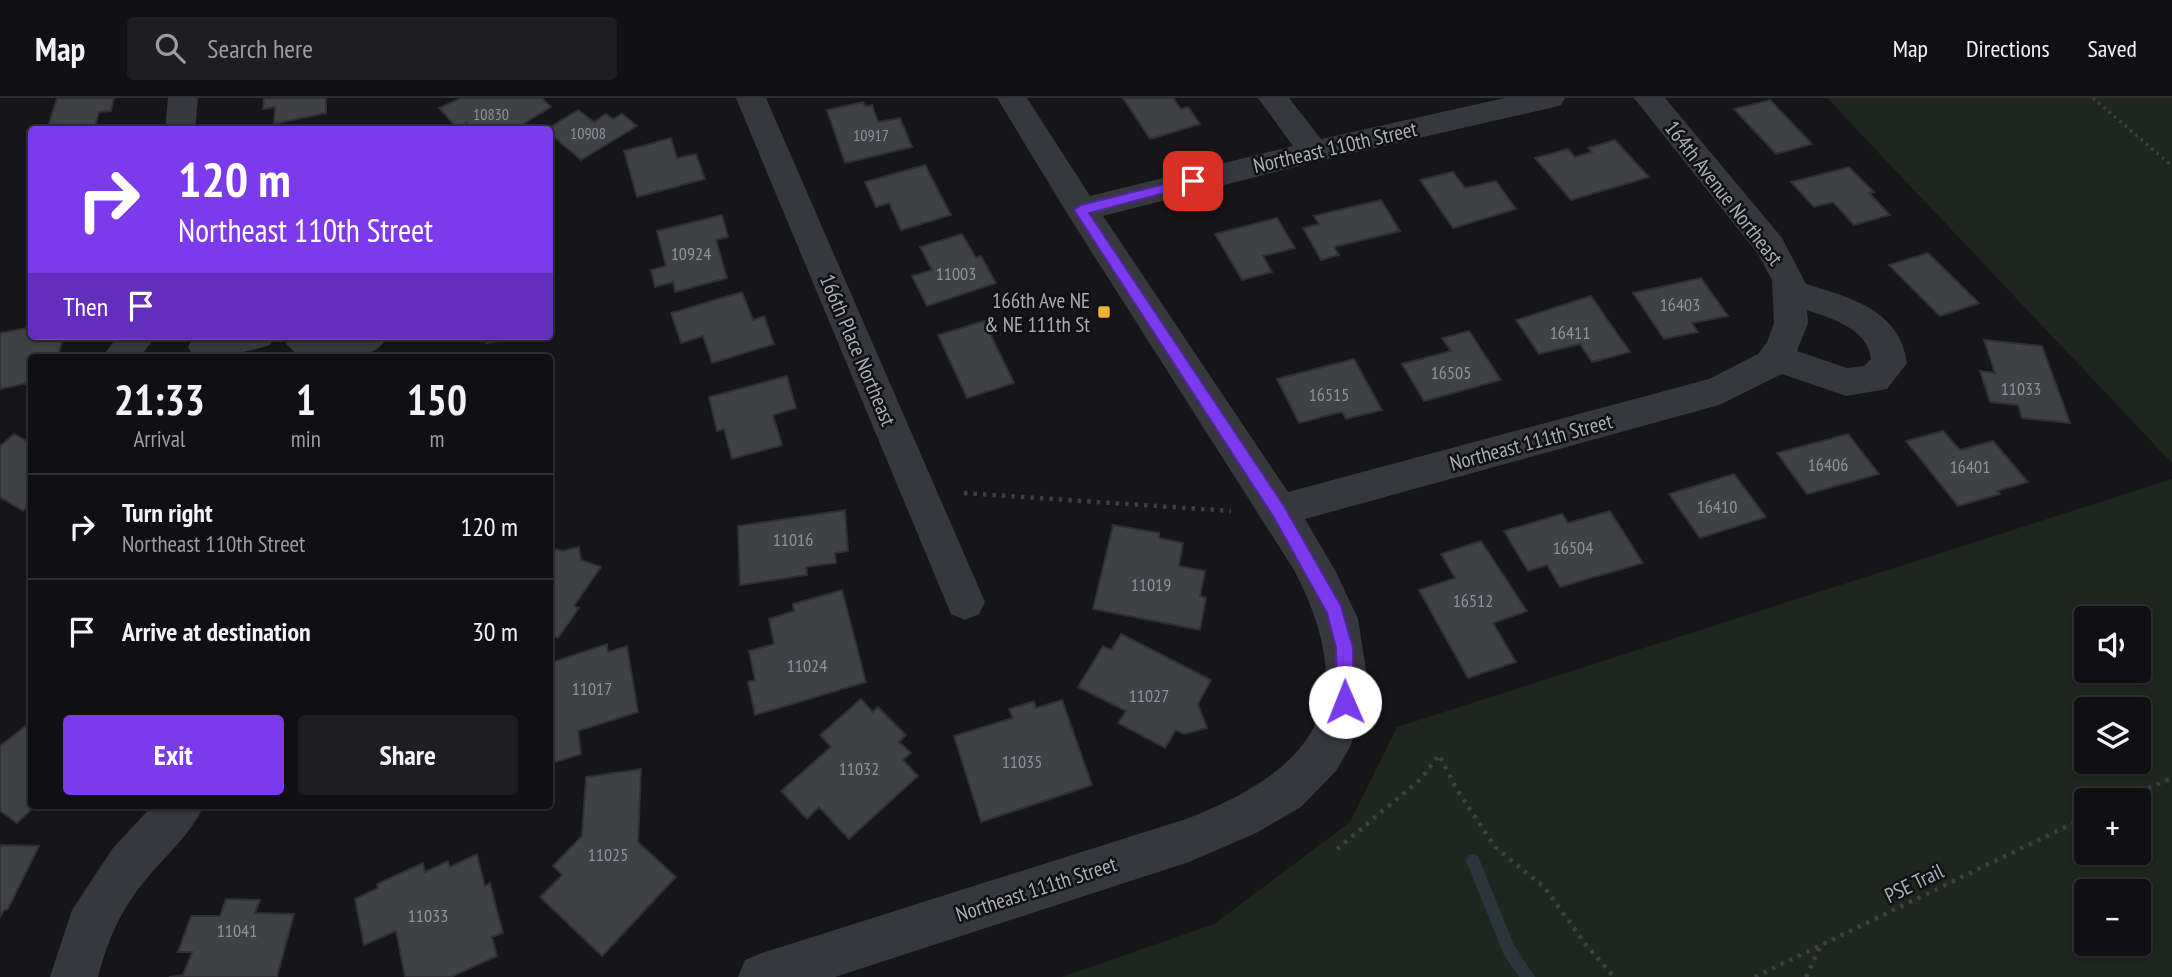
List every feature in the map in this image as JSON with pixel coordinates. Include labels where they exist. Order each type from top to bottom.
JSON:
[{"type":"street","points":[[180,126],[183,98]]},
{"type":"street","name":"166th Place Northeast","points":[[751,98],[965,602]]},
{"type":"street","points":[[1012,98],[1081,210],[1278,511]]},
{"type":"street","points":[[1273,98],[1314,150]]},
{"type":"street","name":"Northeast 110th Street","points":[[1081,210],[1314,150],[1550,98]]},
{"type":"street","name":"164th Avenue Northeast","points":[[1648,98],[1770,246],[1789,280],[1790,308],[1857,316],[1869,323],[1886,343],[1889,363],[1874,379],[1846,382],[1775,357]]},
{"type":"street","name":"Northeast 111th Street","points":[[762,977],[1189,841],[1254,814],[1302,782],[1328,746],[1345,702],[1345,648],[1335,611],[1278,511],[1719,391],[1745,380],[1770,364],[1775,357],[1790,308]]},
{"type":"street","points":[[122,354],[135,340]]},
{"type":"street","points":[[203,347],[238,340]]},
{"type":"street","points":[[302,340],[307,346],[334,351],[363,340]]},
{"type":"street","points":[[74,977],[88,926],[129,864],[178,809]]},
{"type":"path","points":[[2093,98],[2172,166]]},
{"type":"path","points":[[964,493],[1231,511]]},
{"type":"path","points":[[1337,849],[1421,779],[1439,755],[1457,790],[1495,847],[1545,888],[1586,945],[1614,977]]},
{"type":"path","points":[[2149,788],[2172,778]]},
{"type":"path","name":"PSE Trail","points":[[1755,977],[2074,823]]},
{"type":"path","points":[[1806,977],[1820,947]]},
{"type":"shaded area","points":[[1827,98],[2172,98],[2172,463]]},
{"type":"shaded area","points":[[2172,479],[2172,977],[1062,977],[1214,924],[1350,822],[1397,727]]},
{"type":"building","points":[[57,98],[114,98],[111,111],[99,112],[95,126],[48,126]]},
{"type":"building","points":[[264,98],[326,98],[326,113],[274,124],[275,107],[263,109]]},
{"type":"building","points":[[461,98],[542,98],[551,107],[520,126],[469,126],[467,123],[455,126],[439,108]]},
{"type":"building","points":[[1123,98],[1173,98],[1181,109],[1188,107],[1200,124],[1150,139]]},
{"type":"building","points":[[1770,100],[1812,144],[1776,154],[1734,109]]},
{"type":"building","points":[[863,102],[865,106],[872,105],[878,122],[900,118],[912,147],[845,163],[827,110]]},
{"type":"building","points":[[578,110],[594,122],[606,114],[613,119],[622,114],[637,126],[581,160],[553,136],[552,126]]},
{"type":"building","points":[[671,138],[677,158],[696,154],[705,179],[637,197],[624,151]]},
{"type":"building","points":[[1615,140],[1649,177],[1571,200],[1535,158],[1568,149],[1575,157],[1592,152],[1588,148]]},
{"type":"building","points":[[925,165],[951,215],[901,230],[889,203],[876,207],[865,182]]},
{"type":"building","points":[[1849,167],[1874,192],[1869,193],[1890,215],[1854,225],[1833,202],[1814,207],[1791,182]]},
{"type":"building","points":[[1453,172],[1465,188],[1496,181],[1516,209],[1453,228],[1420,180]]},
{"type":"building","points":[[1381,200],[1400,231],[1334,247],[1339,255],[1321,260],[1303,228],[1319,224],[1314,216]]},
{"type":"building","points":[[722,215],[728,237],[716,240],[727,278],[675,292],[673,282],[655,287],[651,270],[666,266],[657,231]]},
{"type":"building","points":[[1277,218],[1295,248],[1263,256],[1272,272],[1242,280],[1215,234]]},
{"type":"building","points":[[962,234],[976,258],[981,256],[996,283],[927,306],[912,276],[932,270],[920,247]]},
{"type":"building","points":[[1928,253],[1979,303],[1940,316],[1889,265]]},
{"type":"building","points":[[1701,278],[1728,316],[1692,323],[1698,332],[1664,339],[1633,293]]},
{"type":"building","points":[[742,292],[753,320],[764,316],[774,344],[712,363],[703,336],[681,343],[671,313]]},
{"type":"building","points":[[1591,296],[1630,352],[1592,362],[1580,344],[1539,354],[1516,320]]},
{"type":"building","points":[[984,321],[1014,383],[967,398],[938,335]]},
{"type":"building","points":[[28,328],[28,340],[62,340],[59,353],[28,354],[28,383],[0,389],[0,333]]},
{"type":"building","points":[[1469,331],[1501,380],[1424,401],[1402,364],[1451,351],[1442,338]]},
{"type":"building","points":[[1984,340],[2042,346],[2070,423],[2022,418],[2018,405],[1990,402],[1980,371],[1995,373]]},
{"type":"building","points":[[1354,359],[1382,410],[1346,419],[1342,412],[1299,423],[1277,379]]},
{"type":"building","points":[[787,376],[796,408],[773,415],[782,445],[732,459],[724,429],[717,431],[709,397]]},
{"type":"building","points":[[1943,431],[1960,450],[1993,441],[2028,482],[1997,491],[2000,494],[1958,506],[1906,441]]},
{"type":"building","points":[[14,434],[28,442],[28,507],[23,511],[0,497],[0,446]]},
{"type":"building","points":[[1848,434],[1879,474],[1807,494],[1777,453]]},
{"type":"building","points":[[1734,474],[1766,517],[1700,538],[1669,494]]},
{"type":"building","points":[[845,510],[848,551],[835,553],[836,563],[806,567],[807,575],[740,585],[738,526]]},
{"type":"building","points":[[1610,511],[1643,563],[1560,587],[1547,565],[1528,571],[1504,531],[1562,514],[1568,523]]},
{"type":"building","points":[[1113,525],[1159,533],[1159,538],[1183,543],[1179,566],[1205,571],[1200,596],[1206,598],[1200,630],[1093,609]]},
{"type":"building","points":[[1481,541],[1527,611],[1493,623],[1516,662],[1468,678],[1419,590],[1455,578],[1441,554]]},
{"type":"building","points":[[579,547],[581,560],[601,567],[574,606],[579,608],[558,638],[553,636],[553,548],[562,551]]},
{"type":"building","points":[[842,590],[866,682],[755,715],[748,682],[755,680],[749,651],[774,644],[769,619],[794,611],[793,604]]},
{"type":"building","points":[[1121,634],[1211,680],[1198,704],[1207,728],[1184,734],[1176,730],[1165,748],[1118,723],[1126,711],[1078,687],[1103,646],[1111,650]]},
{"type":"building","points":[[607,644],[608,652],[627,646],[638,712],[578,731],[581,754],[553,763],[553,662]]},
{"type":"building","points":[[861,699],[873,712],[878,707],[906,735],[899,742],[911,753],[903,760],[918,776],[849,839],[819,807],[807,819],[781,791],[831,747],[820,735]]},
{"type":"building","points":[[1062,700],[1092,785],[981,822],[954,736],[1013,718],[1009,709],[1034,701],[1036,708]]},
{"type":"building","points":[[28,724],[28,809],[32,809],[17,823],[0,811],[0,746]]},
{"type":"building","points":[[641,769],[638,842],[676,877],[602,956],[540,897],[562,875],[553,866],[582,836],[586,777]]},
{"type":"building","points":[[0,845],[39,846],[8,909],[4,910],[0,917]]},
{"type":"building","points":[[477,854],[485,886],[490,883],[503,933],[492,937],[497,956],[451,977],[405,977],[396,931],[364,945],[355,899],[378,888],[377,884],[423,863],[425,872],[448,861],[450,867]]},
{"type":"building","points":[[226,899],[260,900],[255,913],[294,914],[277,977],[169,977],[183,975],[192,952],[178,952],[191,916],[220,916]]},
{"type":"waterway","points":[[1473,861],[1509,950],[1528,977]]},
{"type":"place","name":"166th Ave NE & NE 111th St","points":[[1104,312]]},
{"type":"route","points":[[1193,181],[1081,210],[1278,511],[1335,611],[1345,648],[1345,702]]}]
